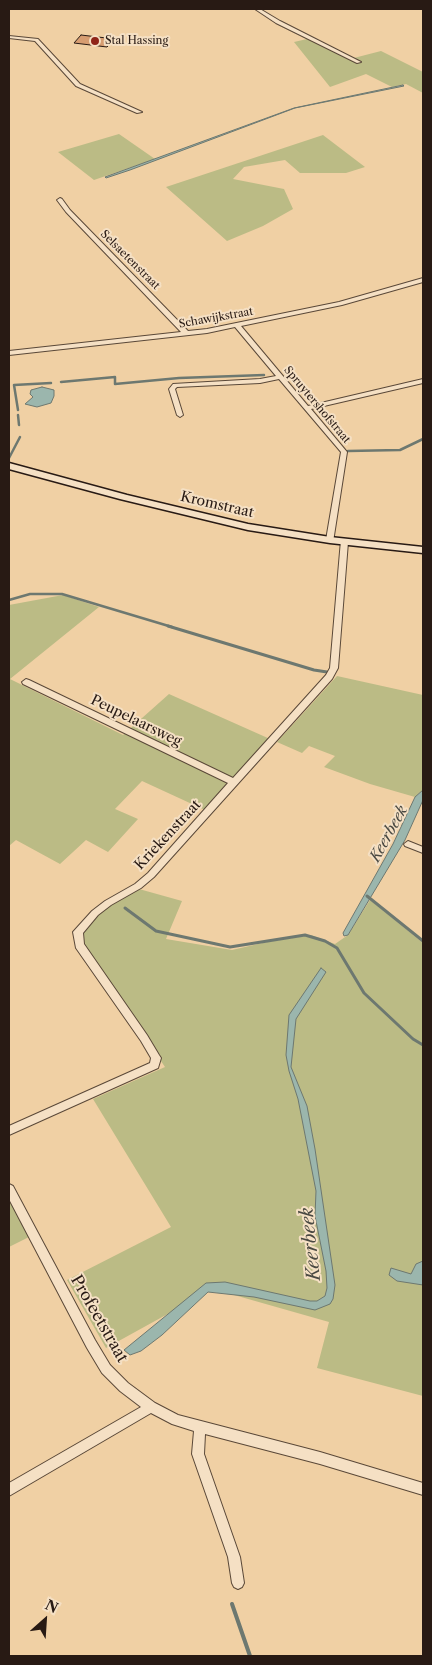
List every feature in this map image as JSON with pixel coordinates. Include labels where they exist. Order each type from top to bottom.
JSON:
[{"type":"main road","name":"Kromstraat","points":[[9,466],[212,519],[274,532],[344,542],[423,550]]},
{"type":"street","points":[[257,9],[278,22],[359,62]]},
{"type":"street","points":[[9,37],[36,40],[78,85],[139,112]]},
{"type":"street","name":"Selsaetenstraat","points":[[60,200],[68,211],[186,334]]},
{"type":"street","name":"Schawijkstraat","points":[[9,353],[186,334],[238,325],[340,304],[423,280]]},
{"type":"street","name":"Spruytershofstraat","points":[[238,325],[344,452],[330,540]]},
{"type":"street","points":[[180,415],[172,389],[175,385],[260,381],[281,377]]},
{"type":"street","points":[[307,408],[423,381]]},
{"type":"street","name":"Kriekenstraat","points":[[9,1131],[155,1065],[156,1058],[79,945],[78,932],[95,913],[108,903],[138,886],[151,875],[235,784],[323,684],[334,668],[344,542]]},
{"type":"street","name":"Peupelaarsweg","points":[[26,682],[235,784]]},
{"type":"street","points":[[408,844],[423,850]]},
{"type":"street","name":"Profeetstraat","points":[[9,1188],[106,1369],[124,1388],[151,1408],[176,1420],[320,1458],[423,1489]]},
{"type":"street","points":[[9,1490],[151,1408]]},
{"type":"street","points":[[200,1427],[198,1454],[234,1557],[238,1584]]},
{"type":"green space","points":[[307,39],[350,59],[381,51],[423,72],[423,93],[406,84],[392,87],[366,74],[330,87],[294,42]]},
{"type":"green space","points":[[119,134],[155,159],[94,180],[58,152]]},
{"type":"green space","points":[[323,135],[365,167],[346,173],[300,173],[285,160],[244,167],[233,179],[284,189],[293,209],[263,226],[227,241],[166,187]]},
{"type":"green space","points":[[63,595],[99,607],[10,679],[123,735],[169,694],[270,739],[205,810],[142,781],[115,809],[138,819],[108,852],[86,840],[60,864],[16,840],[9,846],[9,605]]},
{"type":"green space","points":[[337,676],[423,695],[423,790],[415,797],[370,784],[324,767],[335,756],[309,746],[302,753],[277,742]]},
{"type":"green space","points":[[139,889],[182,901],[166,939],[232,950],[311,935],[335,944],[348,935],[370,900],[423,943],[423,1396],[317,1368],[329,1322],[213,1289],[106,1348],[67,1280],[171,1227],[93,1099],[165,1067],[84,946],[82,933],[90,921],[110,904]]},
{"type":"green space","points":[[9,1198],[29,1237],[9,1247]]},
{"type":"water","points":[[403,85],[295,108],[130,170],[105,177],[294,108]]},
{"type":"water","points":[[42,387],[54,390],[51,403],[37,407],[25,404],[33,397],[30,394],[31,390]]},
{"type":"water","points":[[423,790],[423,800],[405,840],[348,935],[344,936],[343,933],[393,844],[415,797]]},
{"type":"water","points":[[321,968],[326,972],[296,1019],[291,1067],[307,1106],[315,1149],[335,1285],[333,1299],[330,1304],[315,1310],[254,1297],[208,1292],[162,1335],[141,1351],[130,1355],[124,1350],[206,1283],[225,1282],[310,1301],[317,1301],[325,1296],[327,1288],[326,1271],[315,1216],[316,1191],[298,1099],[286,1055],[289,1015]]},
{"type":"water","points":[[423,1261],[423,1285],[397,1281],[389,1275],[391,1268],[411,1274],[416,1264]]},
{"type":"building","name":"Stal Hassing","points":[[81,35],[115,39],[107,47],[74,43]]},
{"type":"waterway","points":[[61,382],[115,377],[115,384],[179,378],[264,375]]},
{"type":"waterway","points":[[18,410],[14,385],[51,383]]},
{"type":"waterway","points":[[18,415],[19,425]]},
{"type":"waterway","points":[[9,458],[20,437]]},
{"type":"waterway","points":[[348,451],[400,450],[423,439]]},
{"type":"waterway","points":[[9,600],[30,594],[62,594],[172,627]]},
{"type":"waterway","points":[[168,626],[314,670],[327,672]]},
{"type":"waterway","points":[[367,896],[423,941]]},
{"type":"waterway","points":[[125,908],[156,931],[230,947],[305,935],[325,941],[337,948],[364,993],[413,1039],[423,1045]]},
{"type":"waterway","name":"Keerbeek","points":[[232,1604],[250,1656]]},
{"type":"place","name":"Stal Hassing","points":[[95,41]]}]
